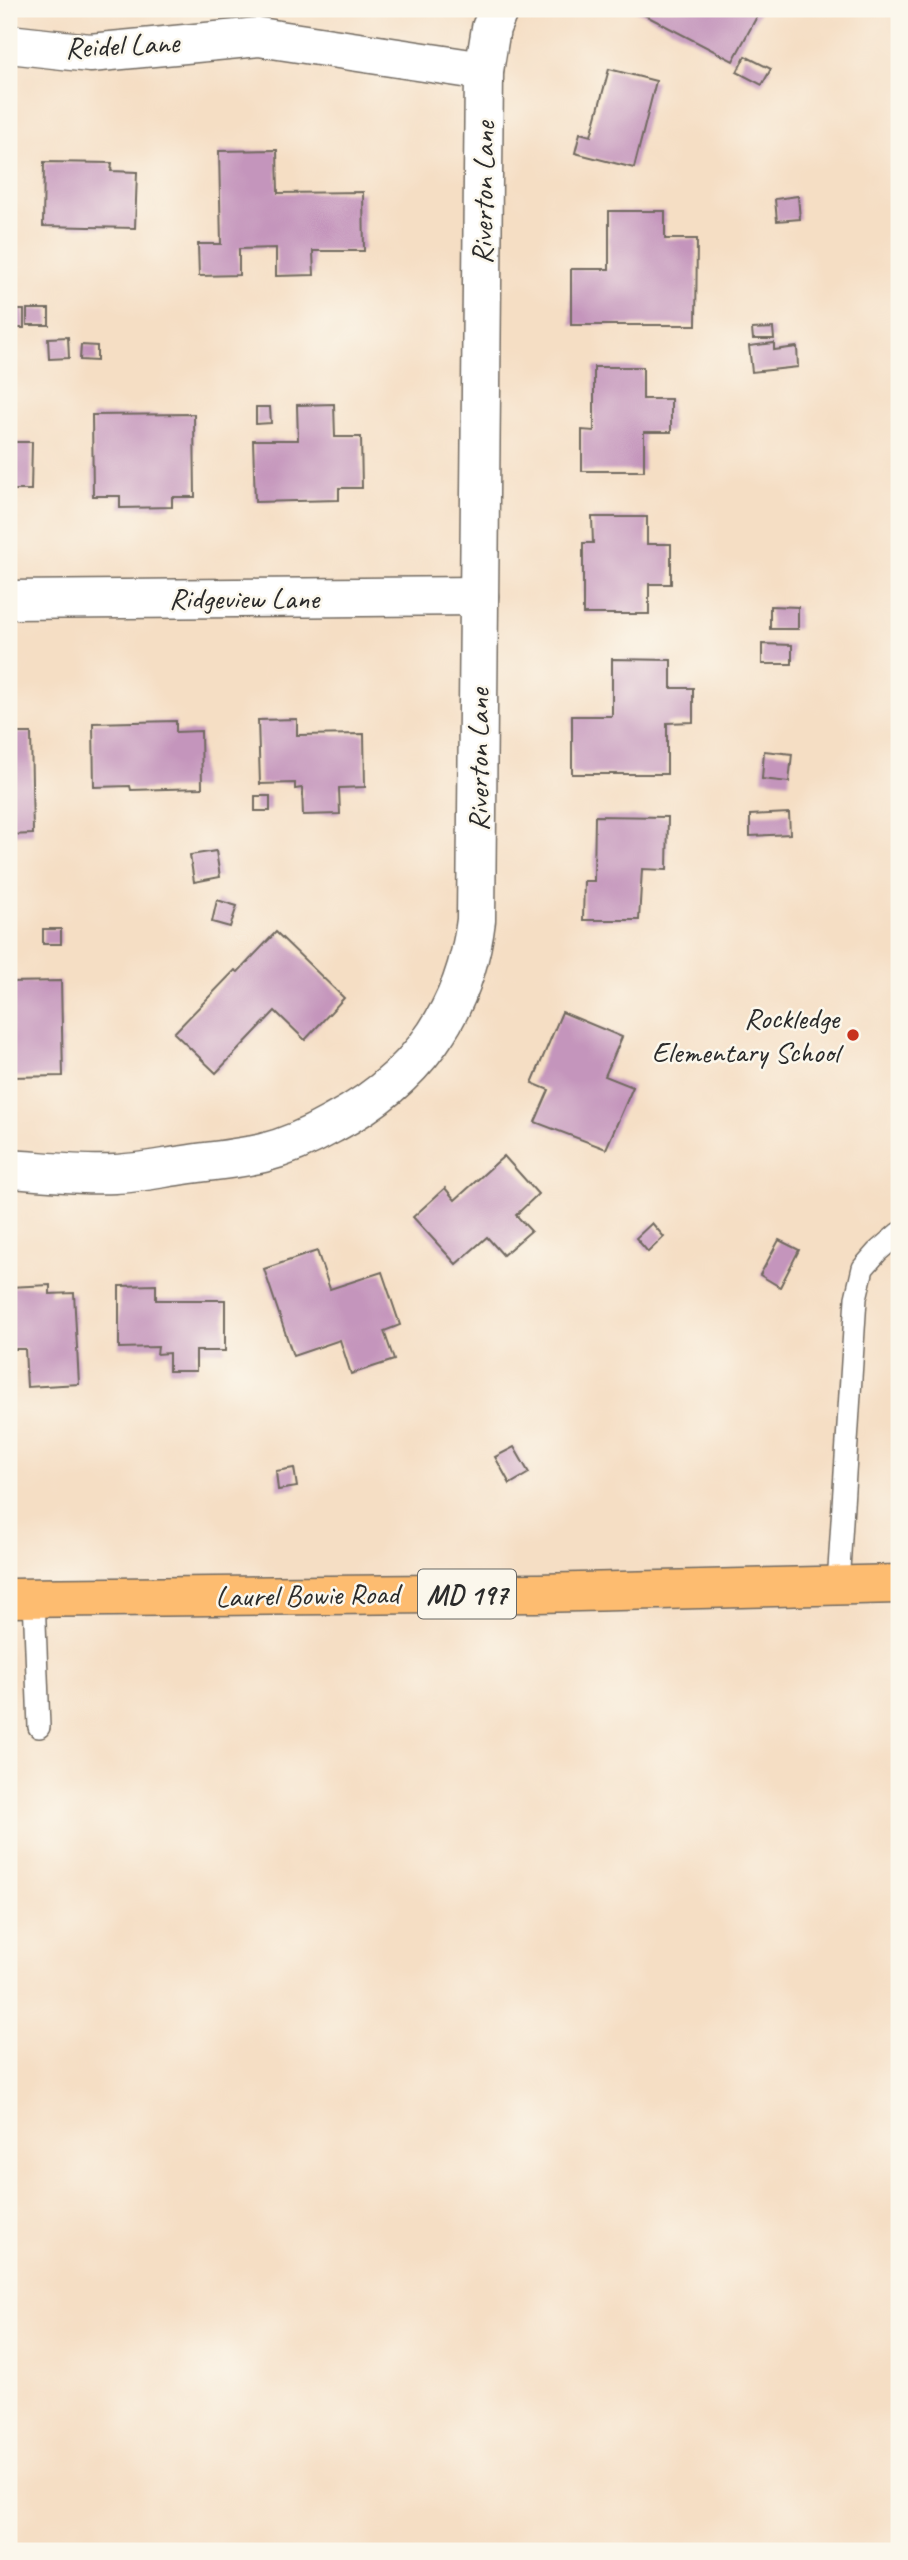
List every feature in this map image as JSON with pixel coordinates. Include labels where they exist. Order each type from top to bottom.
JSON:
[{"type":"main road","name":"Laurel Bowie Road","points":[[21,1598],[538,1593],[899,1584]]},
{"type":"street","name":"Riverton Lane","points":[[9,1169],[116,1174],[264,1153],[309,1136],[351,1114],[387,1090],[419,1058],[450,1011],[473,951],[477,920],[484,71],[491,28],[499,9]]},
{"type":"street","name":"Reidel Lane","points":[[9,44],[90,53],[259,37],[484,71]]},
{"type":"street","name":"Ridgeview Lane","points":[[9,600],[479,596]]},
{"type":"lane","points":[[838,1586],[856,1298],[863,1268],[899,1233]]},
{"type":"lane","points":[[21,1598],[39,1727]]},
{"type":"building","points":[[633,9],[761,9],[733,61]]},
{"type":"building","points":[[745,56],[771,69],[762,85],[737,72]]},
{"type":"building","points":[[609,69],[656,81],[634,168],[575,153],[580,133],[591,136]]},
{"type":"building","points":[[277,150],[278,193],[363,192],[364,251],[313,251],[314,275],[276,276],[276,248],[239,249],[239,275],[199,276],[198,244],[221,244],[219,151]]},
{"type":"building","points":[[44,162],[112,163],[111,171],[137,172],[135,228],[43,226]]},
{"type":"building","points":[[798,196],[800,219],[777,221],[775,199]]},
{"type":"building","points":[[609,211],[665,211],[665,239],[697,239],[696,325],[571,325],[571,269],[609,269]]},
{"type":"building","points":[[27,309],[49,309],[49,325],[27,325]]},
{"type":"building","points":[[9,310],[24,310],[24,328],[9,328]]},
{"type":"building","points":[[773,328],[774,339],[753,339],[752,329]]},
{"type":"building","points":[[68,337],[69,358],[49,359],[48,338]]},
{"type":"building","points":[[774,343],[774,350],[797,347],[798,367],[752,372],[749,346]]},
{"type":"building","points":[[81,345],[97,346],[97,361],[80,360]]},
{"type":"building","points":[[594,367],[643,367],[643,399],[671,399],[671,432],[644,432],[644,471],[582,471],[582,430],[594,431]]},
{"type":"building","points":[[334,404],[335,437],[361,437],[362,488],[339,488],[339,500],[255,502],[253,440],[298,440],[297,405]]},
{"type":"building","points":[[256,407],[270,407],[271,423],[256,424]]},
{"type":"building","points":[[194,414],[195,497],[172,497],[172,507],[120,508],[120,496],[93,496],[92,415]]},
{"type":"building","points":[[9,442],[32,442],[31,490],[9,490]]},
{"type":"building","points":[[592,517],[647,517],[647,544],[671,544],[671,584],[649,584],[649,614],[583,614],[583,543],[593,543]]},
{"type":"building","points":[[770,606],[798,607],[798,629],[770,629]]},
{"type":"building","points":[[762,644],[792,645],[792,664],[762,664]]},
{"type":"building","points":[[612,659],[671,660],[671,688],[693,688],[693,722],[667,723],[667,774],[572,774],[572,716],[612,716]]},
{"type":"building","points":[[297,719],[297,735],[364,734],[365,787],[339,788],[340,814],[303,815],[302,788],[295,789],[295,783],[260,784],[258,720]]},
{"type":"building","points":[[176,721],[176,732],[201,731],[202,788],[131,790],[130,786],[94,787],[93,723]]},
{"type":"building","points":[[9,733],[31,733],[33,834],[9,835]]},
{"type":"building","points":[[764,751],[792,754],[789,782],[762,779]]},
{"type":"building","points":[[255,796],[270,796],[270,811],[255,811]]},
{"type":"building","points":[[789,813],[790,834],[750,836],[750,815]]},
{"type":"building","points":[[595,816],[668,817],[667,870],[642,869],[639,920],[583,920],[584,881],[594,881]]},
{"type":"building","points":[[216,851],[220,877],[194,882],[190,855]]},
{"type":"building","points":[[217,900],[237,906],[230,927],[212,922]]},
{"type":"building","points":[[43,929],[61,929],[61,944],[43,944]]},
{"type":"building","points":[[276,932],[344,998],[305,1040],[275,1011],[216,1073],[174,1033]]},
{"type":"building","points":[[61,981],[63,1076],[9,1077],[9,982]]},
{"type":"building","points":[[562,1012],[622,1037],[605,1076],[633,1087],[606,1149],[535,1122],[549,1090],[532,1083]]},
{"type":"building","points":[[504,1156],[538,1194],[516,1215],[531,1231],[503,1255],[487,1237],[456,1264],[413,1217],[445,1188],[455,1200]]},
{"type":"building","points":[[652,1223],[664,1237],[648,1252],[636,1238]]},
{"type":"building","points":[[779,1240],[799,1250],[780,1287],[760,1275]]},
{"type":"building","points":[[317,1251],[330,1289],[382,1272],[400,1325],[384,1331],[394,1360],[351,1374],[340,1340],[293,1356],[264,1269]]},
{"type":"building","points":[[50,1285],[50,1294],[74,1293],[79,1384],[27,1387],[25,1349],[9,1349],[9,1287]]},
{"type":"building","points":[[156,1285],[156,1300],[225,1300],[225,1351],[196,1351],[196,1371],[169,1371],[169,1353],[157,1354],[158,1347],[119,1348],[119,1286]]},
{"type":"building","points":[[514,1447],[529,1473],[510,1484],[495,1457]]},
{"type":"building","points":[[294,1468],[297,1487],[278,1490],[276,1471]]},
{"type":"place","name":"Rockledge Elementary School","points":[[853,1035]]}]
